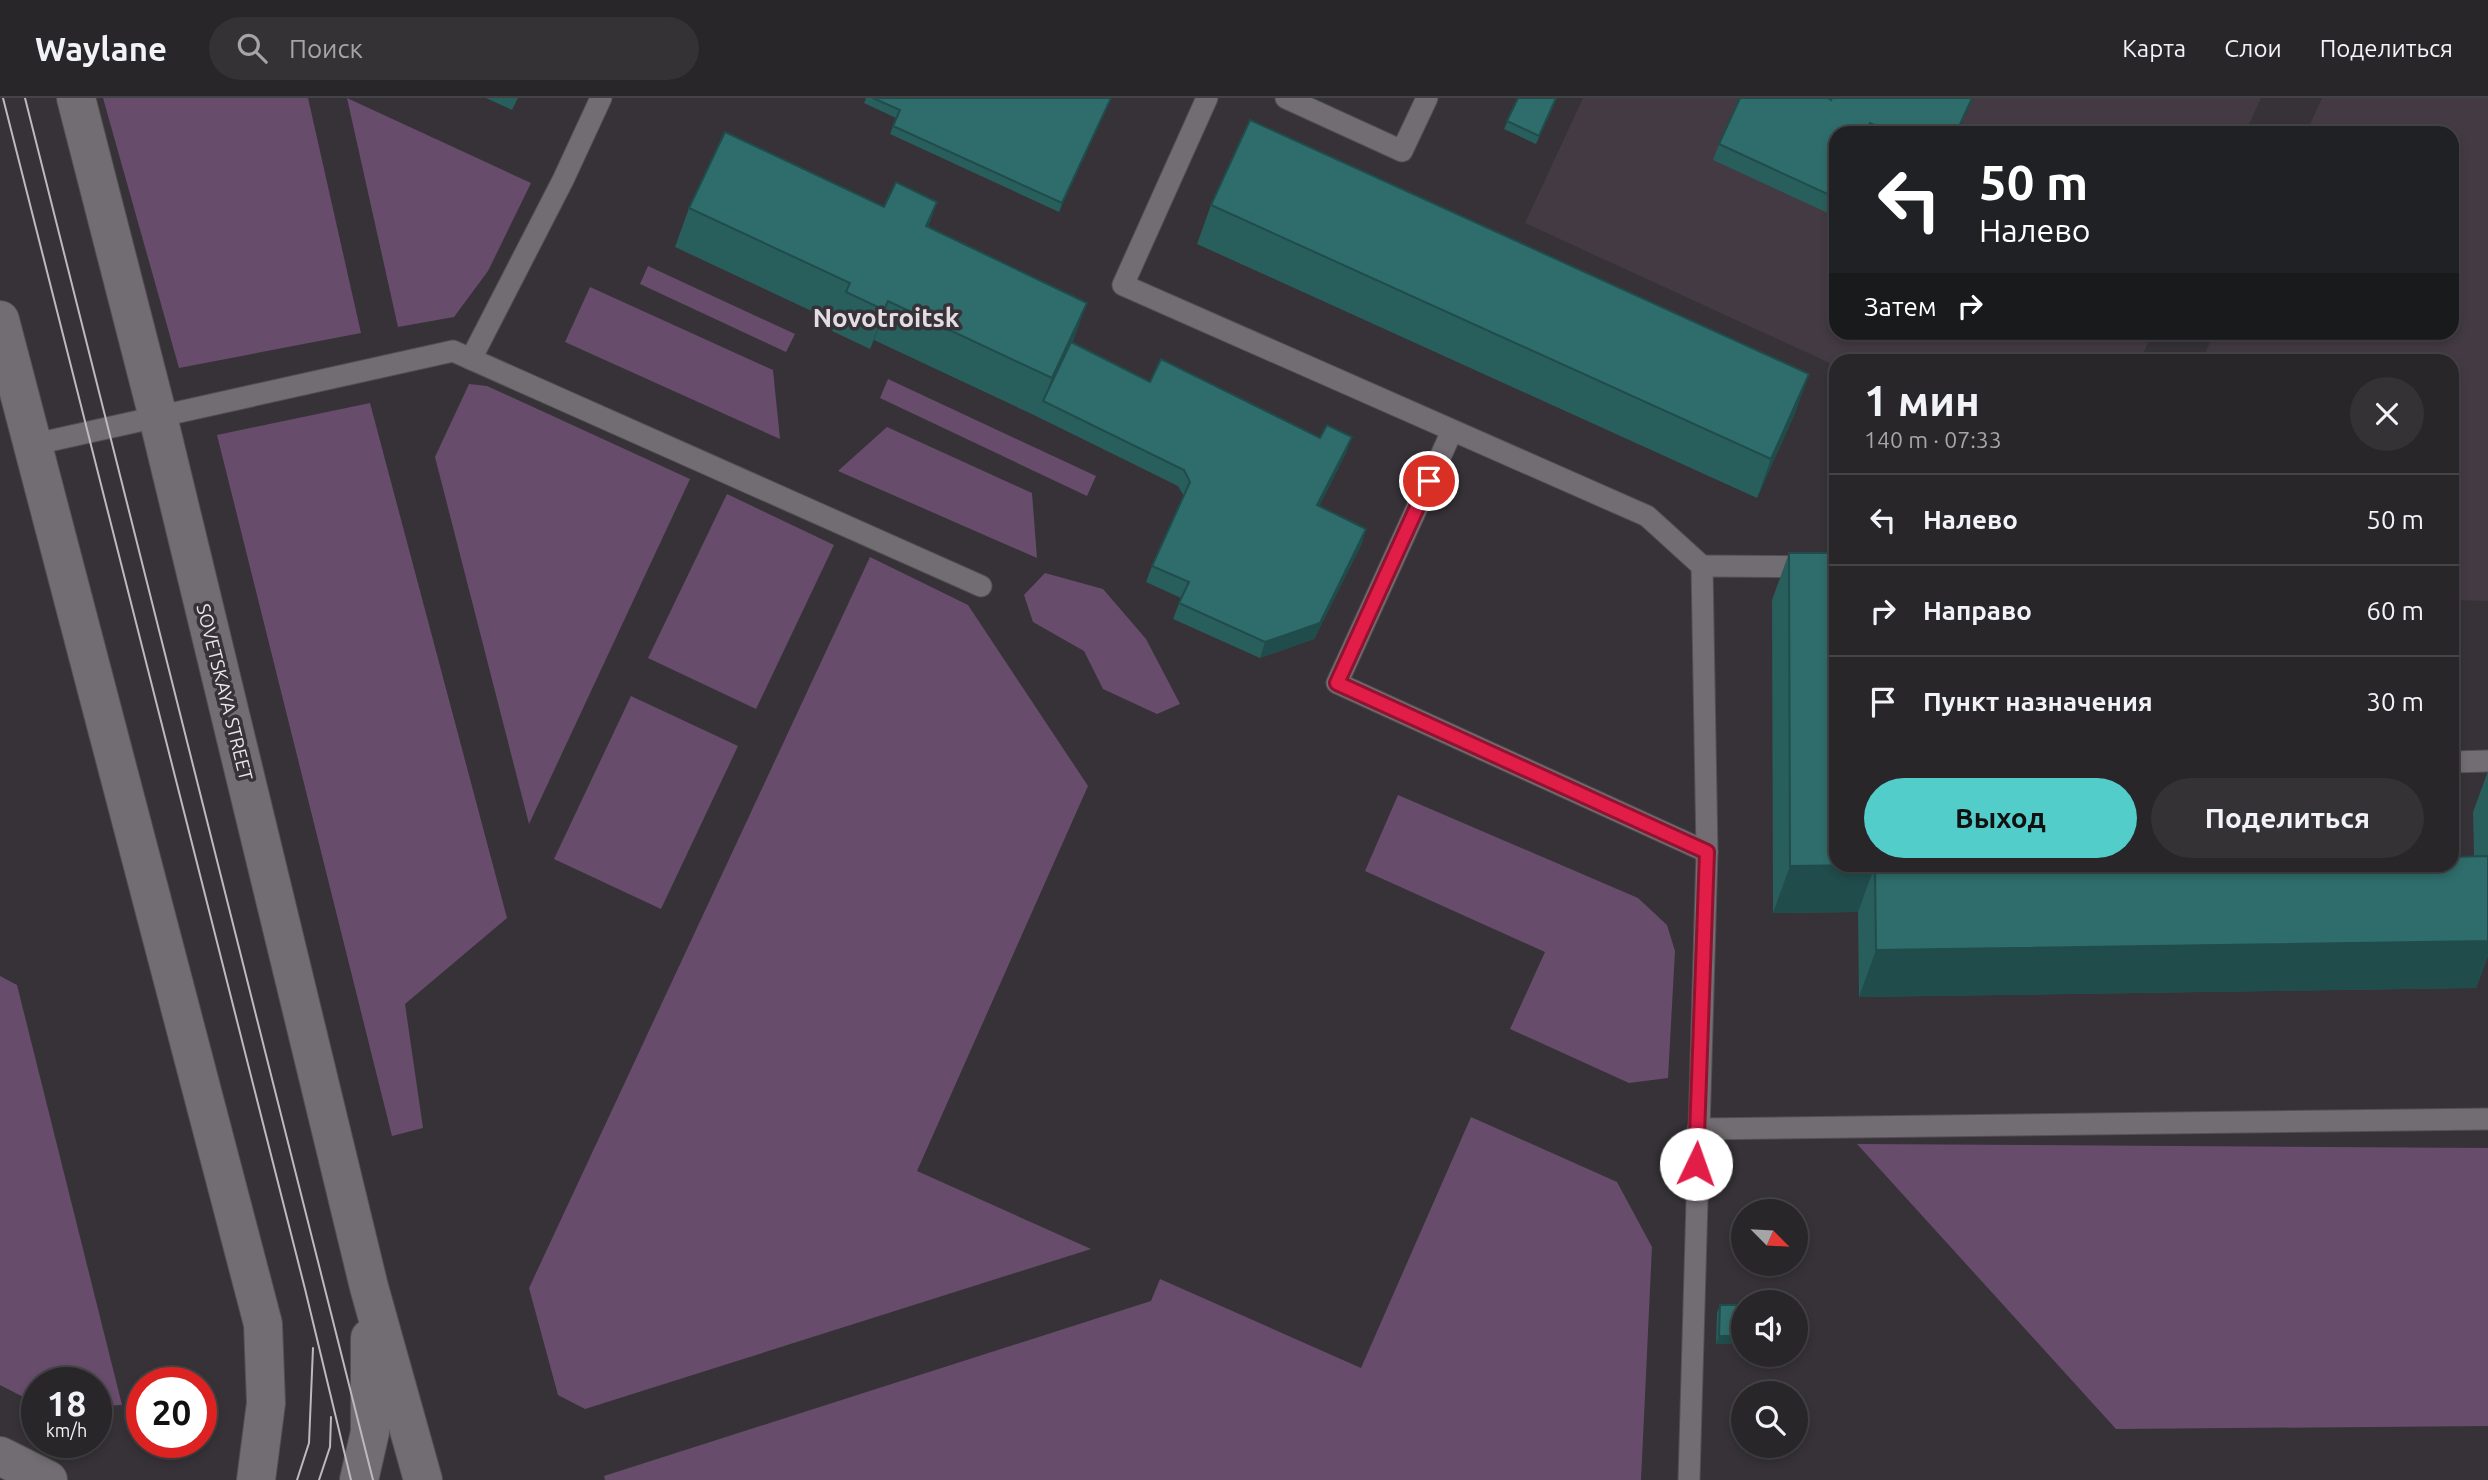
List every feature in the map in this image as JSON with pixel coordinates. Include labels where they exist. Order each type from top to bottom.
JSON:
[{"type":"main road","name":"SOVETSKAYA STREET","points":[[76,98],[159,417],[369,1287],[423,1480]]},
{"type":"main road","points":[[0,320],[263,1324],[266,1403],[256,1480]]},
{"type":"main road","name":"SOVETSKAYA STREET","points":[[359,1480],[370,1432],[369,1287]]},
{"type":"main road","points":[[0,1456],[48,1480]]},
{"type":"lane","points":[[471,359],[563,180],[601,98]]},
{"type":"lane","points":[[1207,98],[1123,285],[1647,516],[1702,566],[1829,566]]},
{"type":"lane","points":[[1286,98],[1402,151],[1427,98]]},
{"type":"lane","points":[[31,445],[453,351],[981,586]]},
{"type":"lane","points":[[1452,431],[1337,683],[1707,852]]},
{"type":"lane","points":[[1689,1480],[1707,852],[1702,566]]},
{"type":"lane","points":[[2459,762],[2488,761]]},
{"type":"lane","points":[[1698,1129],[2488,1119]]},
{"type":"shaded area","points":[[103,98],[308,98],[361,333],[179,368]]},
{"type":"shaded area","points":[[347,98],[531,183],[488,271],[454,317],[398,327]]},
{"type":"shaded area","points":[[1583,98],[2261,98],[2248,126],[1829,126],[1829,340],[2150,340],[2143,354],[1829,354],[1829,363],[1525,223]]},
{"type":"shaded area","points":[[2322,98],[2488,98],[2488,601],[2459,600],[2459,354],[2205,354],[2211,340],[2459,340],[2459,126],[2309,126]]},
{"type":"shaded area","points":[[648,266],[795,334],[786,352],[640,284]]},
{"type":"shaded area","points":[[590,287],[773,370],[780,439],[565,342]]},
{"type":"shaded area","points":[[888,379],[1096,476],[1087,496],[880,398]]},
{"type":"shaded area","points":[[469,384],[487,386],[690,479],[529,824],[435,457]]},
{"type":"shaded area","points":[[370,403],[507,918],[405,1004],[423,1128],[392,1136],[217,435]]},
{"type":"shaded area","points":[[887,427],[1032,493],[1037,558],[838,471]]},
{"type":"shaded area","points":[[727,494],[834,545],[756,709],[648,658]]},
{"type":"shaded area","points":[[870,557],[968,605],[1088,786],[917,1171],[1091,1249],[585,1409],[558,1395],[529,1288]]},
{"type":"shaded area","points":[[1045,573],[1103,589],[1146,639],[1180,704],[1157,714],[1103,689],[1084,651],[1033,622],[1024,595]]},
{"type":"shaded area","points":[[631,696],[738,746],[661,909],[554,859]]},
{"type":"shaded area","points":[[1398,795],[1638,898],[1667,925],[1675,951],[1668,1078],[1629,1083],[1510,1029],[1545,952],[1365,871]]},
{"type":"shaded area","points":[[0,976],[17,985],[122,1405],[112,1405],[112,1367],[21,1367],[21,1396],[0,1385]]},
{"type":"shaded area","points":[[1471,1117],[1617,1182],[1652,1247],[1641,1480],[605,1480],[604,1476],[1151,1301],[1160,1279],[1361,1368]]},
{"type":"shaded area","points":[[1857,1144],[2488,1148],[2488,1426],[2116,1429]]},
{"type":"building","points":[[873,98],[1111,98],[1062,203],[893,126],[900,110]]},
{"type":"building","points":[[1518,98],[1556,98],[1539,136],[1507,121]]},
{"type":"building","points":[[1740,98],[1972,98],[1959,126],[1876,126],[1870,123],[1868,126],[1829,126],[1829,195],[1719,144]]},
{"type":"building","points":[[1250,120],[1809,374],[1771,459],[1211,205]]},
{"type":"building","points":[[725,132],[884,207],[896,182],[937,202],[926,226],[1087,303],[1052,378],[888,301],[884,310],[846,292],[850,283],[689,208]]},
{"type":"building","points":[[1071,342],[1150,382],[1161,359],[1320,438],[1327,425],[1352,437],[1317,505],[1366,529],[1320,623],[1265,642],[1179,603],[1189,582],[1152,566],[1190,482],[1184,470],[1043,401]]},
{"type":"building","points":[[1789,553],[1829,553],[1829,866],[1790,866]]},
{"type":"building","points":[[2488,856],[2488,941],[1876,950],[1875,872],[2459,872],[2459,857]]},
{"type":"building","points":[[1720,1305],[1731,1305],[1731,1336],[1719,1336]]},
{"type":"tram line","points":[[3,98],[351,1480]]},
{"type":"tram line","points":[[25,98],[373,1480]]},
{"type":"tram line","points":[[297,1480],[309,1443],[313,1348]]},
{"type":"tram line","points":[[319,1480],[330,1447],[331,1417]]},
{"type":"district","name":"Novotroitsk","points":[[886,317]]},
{"type":"route","points":[[1429,481],[1337,683],[1707,852],[1696,1164]]}]
